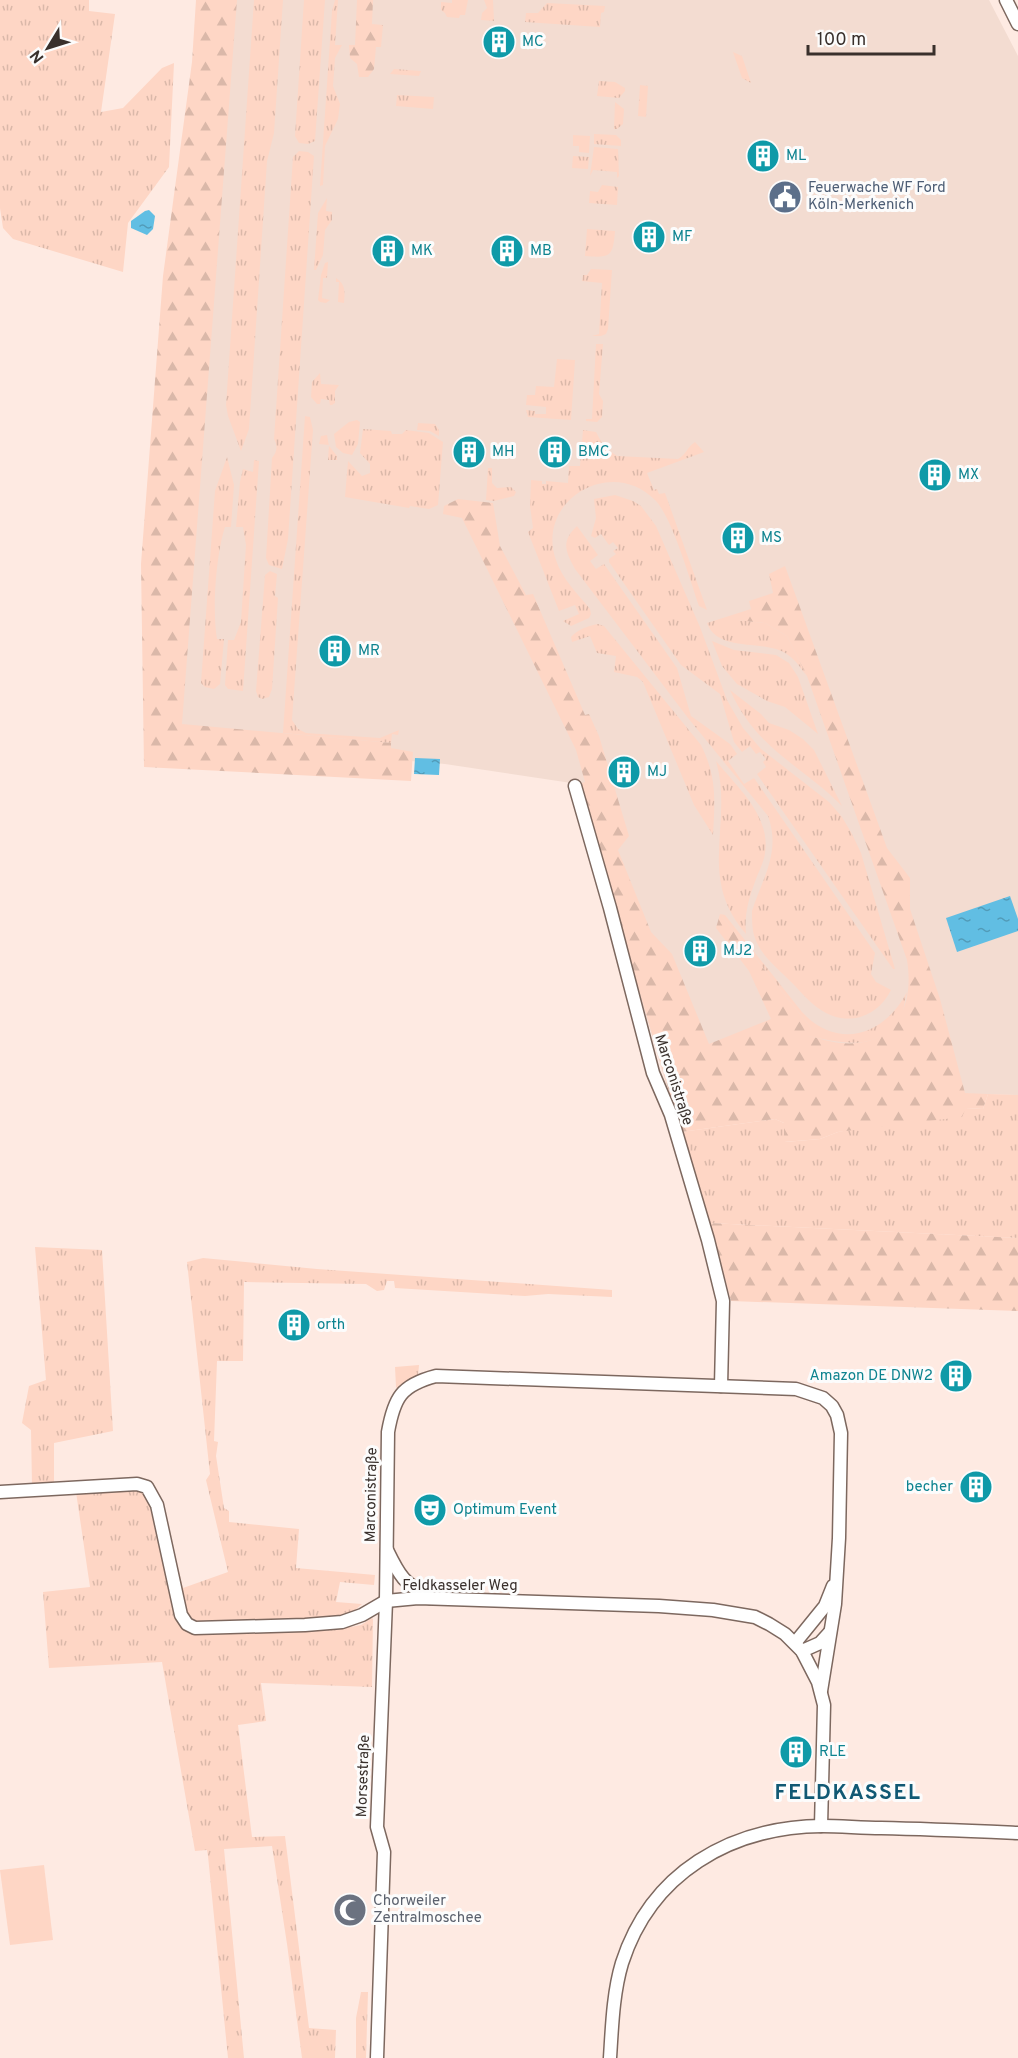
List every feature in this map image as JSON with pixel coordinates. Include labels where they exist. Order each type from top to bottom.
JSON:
[{"type":"street","points":[[1006,0],[1018,24]]},
{"type":"street","name":"Marconistraße","points":[[575,786],[653,1073],[670,1114],[708,1240],[723,1301],[721,1386]]},
{"type":"street","name":"Marconistraße","points":[[386,1601],[388,1432],[392,1409],[403,1392],[417,1381],[436,1376],[796,1389],[823,1398],[832,1406],[837,1414],[841,1433],[836,1604],[821,1691]]},
{"type":"street","name":"Feldkasseler Weg","points":[[0,1492],[137,1484],[147,1487],[157,1505],[181,1615],[187,1624],[195,1628],[342,1622],[362,1615],[386,1601],[431,1599],[659,1606],[713,1610],[755,1617],[769,1624],[798,1647],[809,1661],[821,1691],[824,1705],[821,1826]]},
{"type":"street","points":[[386,1547],[401,1578],[431,1599]]},
{"type":"street","name":"Marconistraße","points":[[798,1647],[825,1606],[837,1576]]},
{"type":"street","name":"Morsestraße","points":[[377,2058],[384,1852],[377,1827],[386,1601]]},
{"type":"street","points":[[798,1647],[820,1643],[831,1631]]},
{"type":"street","points":[[610,2058],[615,2000],[622,1964],[634,1934],[649,1908],[661,1894],[693,1865],[732,1842],[750,1836],[821,1826],[1018,1833]]},
{"type":"shaded area","points":[[219,0],[989,0],[1018,56],[1018,1095],[667,1087],[578,784],[445,764],[166,739]]},
{"type":"green space","points":[[0,0],[89,0],[89,11],[115,14],[101,112],[123,108],[162,68],[174,63],[169,167],[128,223],[123,272],[13,239],[3,228],[0,208]]},
{"type":"green space","points":[[196,0],[237,0],[182,724],[391,743],[391,748],[413,752],[411,781],[144,767],[141,564],[163,276],[192,62]]},
{"type":"green space","points":[[254,0],[283,0],[274,133],[267,161],[249,429],[241,451],[226,405]]},
{"type":"green space","points":[[304,0],[325,0],[315,141],[308,144],[299,143],[295,136]]},
{"type":"green space","points":[[335,0],[338,0],[335,45],[342,45],[335,58],[333,86],[340,104],[338,119],[325,146],[323,185],[320,186],[332,11]]},
{"type":"green space","points":[[357,0],[373,0],[372,24],[383,25],[381,47],[376,47],[374,69],[368,77],[359,77],[357,64],[350,58],[349,45],[355,45]]},
{"type":"green space","points":[[452,0],[468,0],[465,15],[460,15],[459,18],[447,17],[441,10],[441,2],[452,3]]},
{"type":"green space","points":[[484,0],[493,0],[494,21],[481,20],[482,13],[487,8]]},
{"type":"green space","points":[[547,3],[605,6],[604,12],[601,13],[600,27],[525,22],[526,13],[538,13]]},
{"type":"green space","points":[[733,52],[742,56],[751,83],[742,78]]},
{"type":"green space","points":[[394,69],[421,71],[419,76],[390,74]]},
{"type":"green space","points":[[599,81],[615,82],[625,88],[625,91],[619,98],[597,96]]},
{"type":"green space","points":[[640,85],[648,86],[646,117],[638,116]]},
{"type":"green space","points":[[397,95],[434,97],[433,109],[396,106]]},
{"type":"green space","points":[[615,102],[624,109],[623,124],[617,129],[614,129]]},
{"type":"green space","points":[[594,134],[616,135],[621,140],[621,146],[594,144]]},
{"type":"green space","points":[[573,135],[590,136],[589,153],[579,152],[579,146],[573,146]]},
{"type":"green space","points":[[594,147],[618,149],[619,176],[617,178],[617,172],[593,170],[590,176]]},
{"type":"green space","points":[[299,151],[308,152],[314,156],[288,539],[282,569],[269,565],[266,558],[272,458],[276,449],[274,439],[293,157]]},
{"type":"green space","points":[[573,156],[589,157],[588,169],[572,168]]},
{"type":"green space","points":[[602,185],[618,187],[617,205],[589,203],[590,191],[598,192]]},
{"type":"green space","points":[[327,198],[326,211],[332,212],[332,220],[325,230],[323,255],[314,270],[318,213]]},
{"type":"green space","points":[[587,229],[615,231],[613,246],[609,254],[600,257],[585,256]]},
{"type":"green space","points":[[328,262],[327,278],[323,278],[322,298],[330,300],[326,303],[318,300],[321,275],[325,263]]},
{"type":"green space","points":[[591,269],[612,270],[608,329],[606,334],[601,336],[592,336],[599,334],[602,283],[582,281],[583,275],[587,275]]},
{"type":"green space","points":[[336,278],[343,286],[345,292],[344,303],[338,302],[339,282],[336,282]]},
{"type":"green space","points":[[596,344],[603,344],[599,394],[603,401],[602,417],[597,422],[586,421],[586,419],[592,419]]},
{"type":"green space","points":[[557,359],[575,360],[571,420],[528,417],[526,410],[535,411],[535,414],[546,414],[546,407],[526,405],[527,395],[535,395],[536,386],[554,387]]},
{"type":"green space","points":[[320,373],[321,384],[339,385],[335,391],[335,403],[332,405],[329,400],[321,399],[320,404],[317,404],[311,397],[312,382]]},
{"type":"green space","points":[[305,416],[310,417],[313,430],[292,720],[298,729],[306,733],[380,738],[399,730],[398,735],[392,734],[391,743],[283,733]]},
{"type":"green space","points":[[357,420],[360,422],[358,444],[352,455],[343,453],[336,447],[334,434],[349,422]]},
{"type":"green space","points":[[418,423],[435,424],[439,430],[439,436],[430,431],[417,430]]},
{"type":"green space","points":[[363,429],[391,431],[392,434],[402,434],[406,430],[429,433],[443,442],[438,505],[429,509],[410,506],[409,508],[345,497],[348,461],[362,476],[370,473],[370,464],[360,453]]},
{"type":"green space","points":[[583,430],[596,432],[604,447],[617,456],[678,459],[695,442],[704,452],[647,473],[654,490],[657,489],[659,494],[665,493],[707,610],[699,606],[680,550],[661,508],[655,500],[637,487],[618,482],[599,484],[581,491],[566,503],[556,519],[552,539],[556,560],[566,580],[590,609],[591,614],[589,618],[571,626],[563,621],[579,614],[575,605],[559,611],[528,532],[533,528],[530,506],[531,480],[542,481],[542,484],[546,484],[546,481],[568,483],[569,466],[580,466]]},
{"type":"green space","points":[[327,435],[329,445],[319,444],[321,436]]},
{"type":"green space","points":[[329,446],[337,456],[337,460],[328,460]]},
{"type":"green space","points":[[227,457],[234,485],[231,527],[225,527],[217,567],[215,598],[217,639],[224,639],[220,684],[214,689],[205,687],[201,683],[215,491]]},
{"type":"green space","points":[[254,460],[259,461],[243,691],[228,689],[225,685],[228,640],[234,640],[241,622],[246,545],[243,527],[236,527],[240,482],[243,469],[253,472]]},
{"type":"green space","points":[[488,468],[492,468],[492,483],[497,488],[511,487],[516,492],[514,496],[494,501],[486,500]]},
{"type":"green space","points":[[615,495],[641,506],[656,526],[700,627],[727,700],[743,728],[761,749],[829,802],[842,817],[861,853],[895,969],[757,774],[766,767],[763,762],[766,759],[760,752],[756,754],[750,746],[742,752],[734,742],[720,694],[681,665],[609,562],[609,559],[616,554],[613,551],[618,548],[613,542],[609,545],[601,534],[595,538],[591,536],[596,518],[594,499]]},
{"type":"green space","points":[[458,499],[493,503],[500,546],[526,595],[533,594],[585,715],[589,714],[599,736],[629,836],[618,850],[651,932],[672,954],[709,1044],[771,1019],[749,971],[716,928],[720,914],[811,1028],[808,1036],[840,1043],[859,1043],[874,1039],[887,1032],[897,1021],[904,1009],[908,994],[907,960],[807,676],[787,636],[765,623],[737,620],[751,609],[749,601],[773,593],[769,574],[785,566],[887,848],[910,878],[910,909],[940,999],[965,1093],[988,1094],[983,1109],[966,1108],[962,1117],[838,1132],[820,1139],[784,1142],[784,1123],[775,1119],[681,1132],[578,784],[585,782],[576,750],[462,518],[443,514],[444,506]]},
{"type":"green space","points":[[577,526],[598,555],[590,561],[596,569],[604,564],[677,668],[691,716],[730,744],[737,754],[728,761],[744,784],[754,778],[875,953],[871,974],[876,982],[891,990],[885,1000],[870,1013],[851,1019],[831,1015],[821,1010],[807,999],[761,950],[753,932],[752,911],[772,853],[773,841],[768,816],[688,718],[575,569],[566,546],[572,531]]},
{"type":"green space","points":[[270,571],[277,574],[275,596],[278,598],[272,689],[269,697],[262,699],[258,697],[256,691],[265,575]]},
{"type":"green space","points":[[751,609],[738,620],[765,623],[787,636],[807,676],[794,659],[779,650],[721,639],[713,633],[707,623]]},
{"type":"green space","points":[[598,624],[604,626],[701,745],[712,778],[713,835],[694,805],[643,682],[637,677],[614,672],[616,656],[597,653],[590,636],[572,642],[571,637],[577,632]]},
{"type":"green space","points":[[712,641],[734,650],[776,655],[789,663],[798,677],[818,734],[785,707],[767,701],[737,684],[722,666]]},
{"type":"green space","points":[[730,690],[769,723],[789,730],[814,750],[842,806],[766,742],[741,710]]},
{"type":"green space","points":[[716,761],[751,803],[763,827],[764,860],[753,886],[748,906],[746,934],[731,913],[723,892],[719,871],[721,807]]},
{"type":"green space","points":[[720,914],[725,915],[802,1012],[816,1024],[830,1031],[845,1034],[860,1033],[874,1028],[886,1019],[898,1007],[907,992],[901,1017],[890,1030],[871,1040],[850,1043],[807,1036],[811,1028]]},
{"type":"green space","points":[[988,1094],[1018,1095],[1018,1238],[710,1223],[681,1132],[775,1119],[784,1123],[785,1142],[820,1139],[838,1132],[966,1108],[983,1109]]},
{"type":"green space","points":[[710,1223],[1018,1238],[1018,1311],[731,1301]]},
{"type":"green space","points":[[35,1247],[102,1250],[113,1431],[54,1443],[54,1484],[32,1486],[31,1430],[22,1423],[29,1386],[46,1380]]},
{"type":"green space","points":[[203,1258],[317,1269],[612,1290],[612,1297],[548,1294],[525,1296],[395,1288],[394,1281],[387,1281],[384,1290],[377,1291],[366,1284],[244,1282],[243,1361],[217,1361],[214,1441],[218,1442],[216,1456],[224,1508],[229,1511],[229,1522],[299,1529],[296,1568],[375,1575],[374,1585],[340,1582],[336,1602],[362,1604],[352,1613],[331,1618],[198,1623],[186,1615],[159,1493],[183,1588],[228,1572],[206,1480],[210,1474],[187,1262]]},
{"type":"green space","points":[[419,1365],[418,1376],[398,1390],[395,1367]]},
{"type":"green space","points":[[132,1488],[142,1492],[148,1499],[175,1616],[180,1624],[189,1631],[202,1634],[351,1627],[373,1619],[372,1687],[261,1683],[266,1721],[238,1725],[252,1837],[285,1836],[309,2028],[336,2030],[335,2058],[302,2058],[272,1846],[224,1849],[244,2058],[228,2058],[207,1850],[195,1851],[162,1662],[49,1668],[43,1592],[90,1587],[76,1492]]},
{"type":"green space","points":[[44,1865],[53,1940],[10,1945],[0,1870]]},
{"type":"green space","points":[[361,1992],[368,1992],[366,2058],[356,2058],[356,2018]]},
{"type":"water","points":[[149,210],[155,216],[153,229],[147,235],[131,228],[131,221]]},
{"type":"water","points":[[415,758],[440,759],[439,775],[414,774]]},
{"type":"water","points":[[1010,896],[1018,919],[1018,931],[957,952],[946,918]]},
{"type":"place","name":"MC","points":[[499,42]]},
{"type":"place","name":"ML","points":[[763,156]]},
{"type":"place","name":"Feuerwache WF Ford Köln-Merkenich","points":[[785,197]]},
{"type":"place","name":"MF","points":[[649,237]]},
{"type":"place","name":"MK","points":[[388,251]]},
{"type":"place","name":"MB","points":[[507,251]]},
{"type":"place","name":"MH","points":[[469,452]]},
{"type":"place","name":"BMC","points":[[555,452]]},
{"type":"place","name":"MX","points":[[935,475]]},
{"type":"place","name":"MS","points":[[738,538]]},
{"type":"place","name":"MR","points":[[335,651]]},
{"type":"place","name":"MJ","points":[[624,772]]},
{"type":"place","name":"MJ2","points":[[700,951]]},
{"type":"place","name":"orth","points":[[294,1325]]},
{"type":"place","name":"Amazon DE DNW2","points":[[956,1376]]},
{"type":"place","name":"becher","points":[[976,1487]]},
{"type":"place","name":"Optimum Event","points":[[430,1510]]},
{"type":"place","name":"RLE","points":[[796,1752]]},
{"type":"place","name":"Chorweiler Zentralmoschee","points":[[350,1910]]},
{"type":"district","name":"FELDKASSEL","points":[[848,1793]]}]
